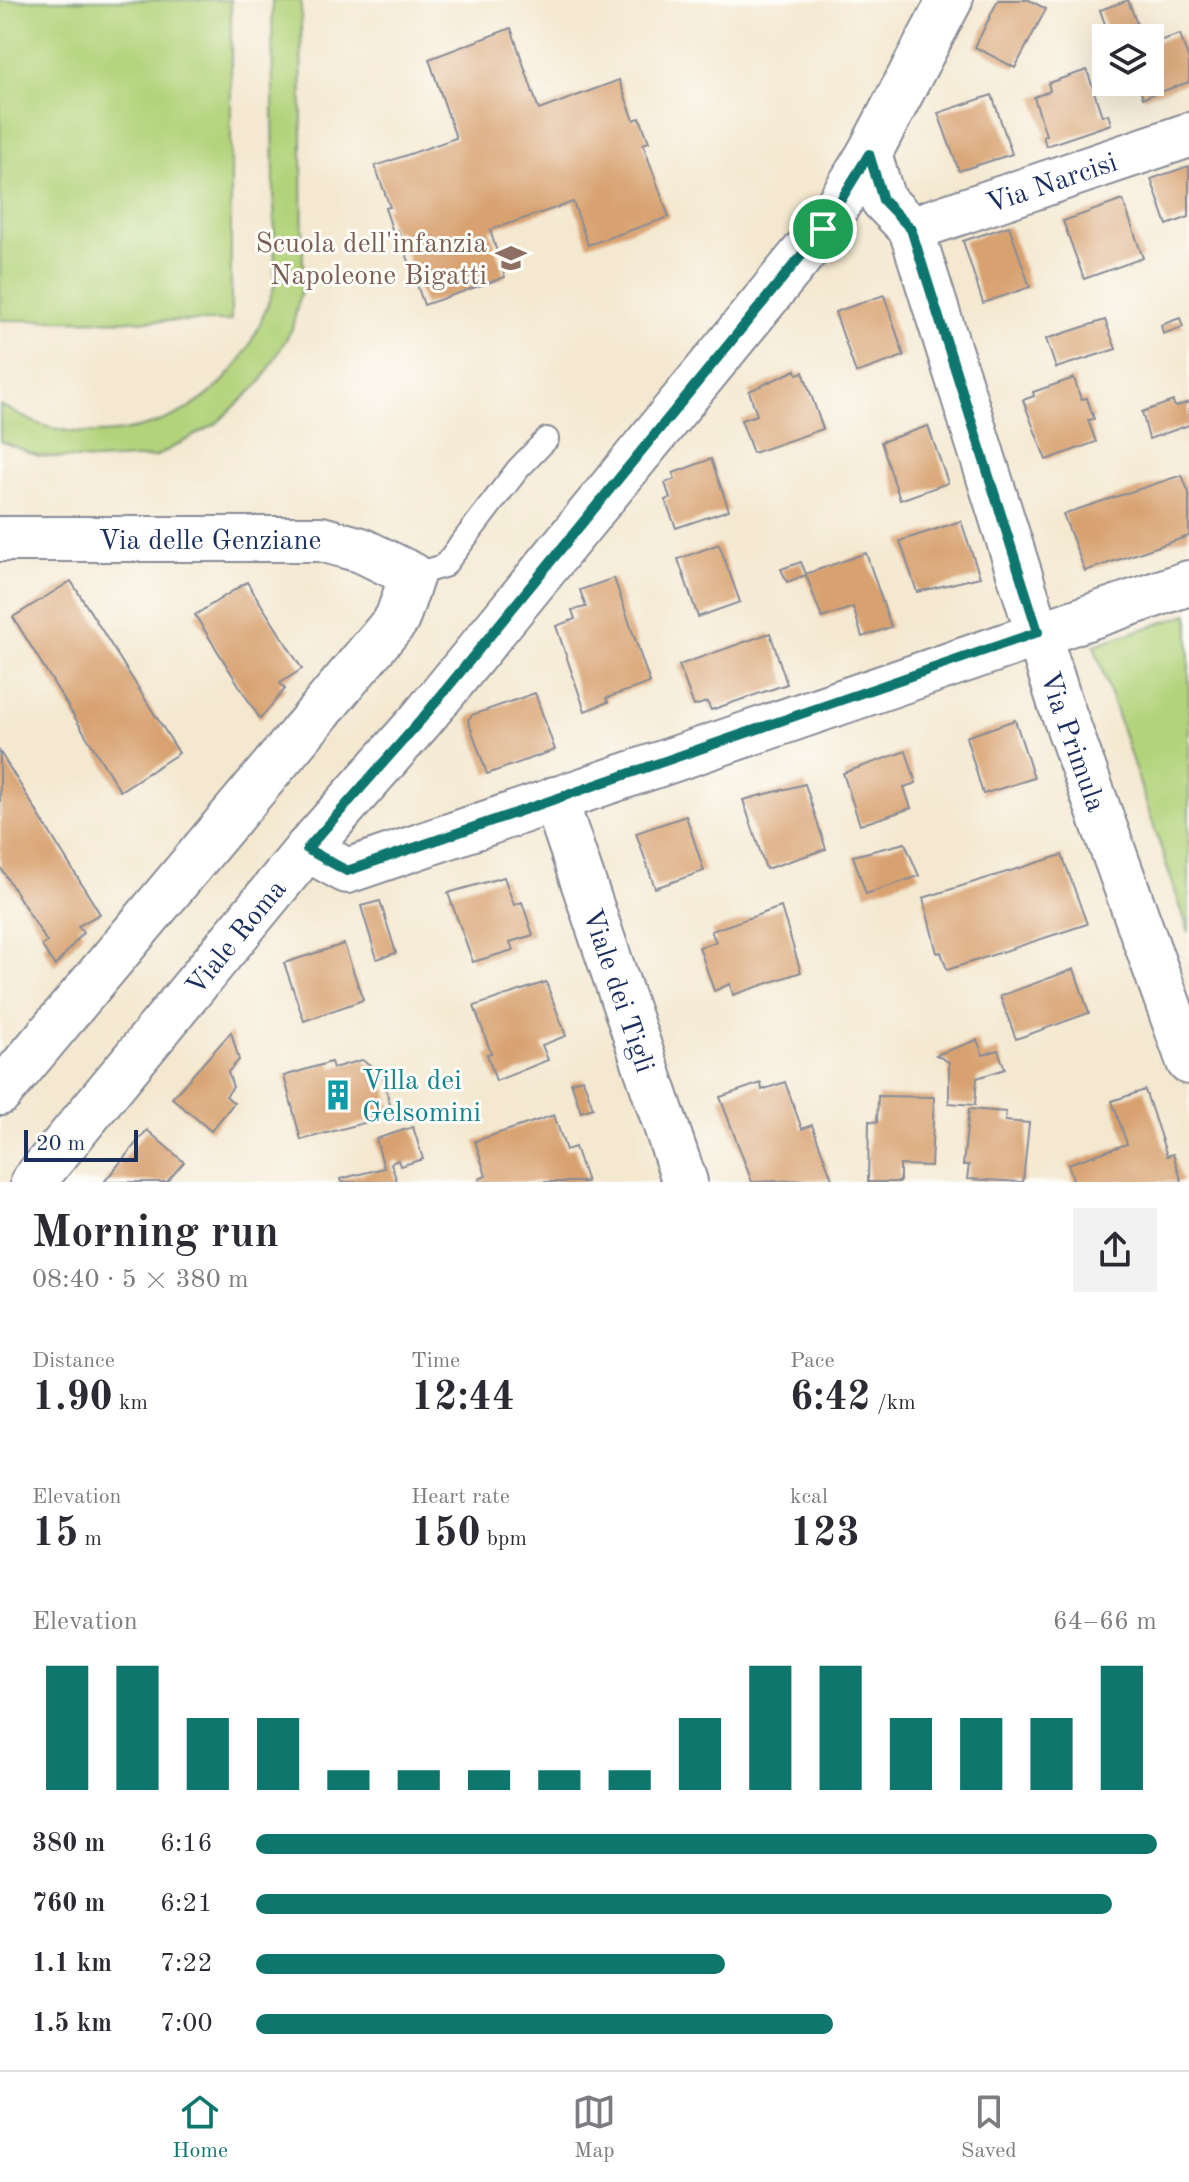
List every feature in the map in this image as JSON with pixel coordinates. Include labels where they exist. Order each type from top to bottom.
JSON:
[{"type":"street","name":"Viale Roma","points":[[33,1182],[307,849],[421,720],[823,229],[869,154],[950,0]]},
{"type":"street","name":"Via Narcisi","points":[[911,229],[1189,135]]},
{"type":"street","name":"Via Primula","points":[[869,154],[883,200],[911,229],[1060,703],[1189,1062]]},
{"type":"street","name":"Via delle Genziane","points":[[0,539],[321,539],[361,550],[412,575]]},
{"type":"street","points":[[0,1093],[397,619],[412,575]]},
{"type":"street","points":[[307,849],[347,871],[1038,632],[1189,583]]},
{"type":"street","name":"Viale dei Tigli","points":[[555,799],[685,1182]]},
{"type":"lane","points":[[412,575],[444,566],[518,469],[547,439]]},
{"type":"green space","points":[[0,0],[231,0],[231,321],[0,320]]},
{"type":"green space","points":[[272,0],[301,0],[303,282],[292,329],[261,382],[216,424],[155,457],[95,460],[39,456],[0,441],[0,405],[39,424],[88,433],[140,428],[165,420],[209,394],[243,356],[275,284]]},
{"type":"green space","points":[[1189,614],[1189,933],[1094,645]]},
{"type":"building","points":[[998,0],[1029,0],[1046,9],[1015,68],[975,47]]},
{"type":"building","points":[[1128,0],[1137,24],[1105,24],[1100,10]]},
{"type":"building","points":[[511,28],[539,110],[619,80],[634,120],[640,118],[649,142],[643,144],[669,217],[588,245],[573,202],[490,230],[505,277],[424,305],[398,230],[393,232],[385,208],[390,207],[375,166],[456,138],[429,59]]},
{"type":"building","points":[[1180,34],[1189,61],[1189,82],[1164,91],[1164,39]]},
{"type":"building","points":[[1087,70],[1092,96],[1095,96],[1102,116],[1108,114],[1111,124],[1046,146],[1043,136],[1046,135],[1034,97],[1050,91],[1048,83]]},
{"type":"building","points":[[992,95],[1012,154],[959,171],[938,113]]},
{"type":"building","points":[[1189,166],[1189,217],[1167,225],[1151,179]]},
{"type":"building","points":[[1123,200],[1143,258],[1084,279],[1063,221]]},
{"type":"building","points":[[1009,226],[1030,287],[983,303],[963,241]]},
{"type":"building","points":[[884,295],[904,356],[856,373],[835,312]]},
{"type":"building","points":[[1180,318],[1183,327],[1163,334],[1161,325]]},
{"type":"building","points":[[1105,320],[1116,349],[1056,368],[1046,339]]},
{"type":"building","points":[[796,370],[797,374],[803,372],[823,429],[753,453],[741,420],[757,415],[749,391]]},
{"type":"building","points":[[1074,378],[1081,399],[1087,398],[1094,419],[1088,420],[1096,442],[1046,460],[1023,400],[1034,396],[1033,392]]},
{"type":"building","points":[[1173,401],[1175,407],[1189,402],[1189,425],[1149,439],[1142,412]]},
{"type":"building","points":[[928,426],[948,483],[900,500],[881,442]]},
{"type":"building","points":[[711,459],[729,510],[676,528],[665,500],[670,498],[665,483],[675,479],[673,473]]},
{"type":"building","points":[[1182,475],[1189,493],[1189,536],[1085,571],[1063,514]]},
{"type":"building","points":[[961,521],[980,577],[917,592],[900,541]]},
{"type":"building","points":[[719,544],[740,602],[698,617],[678,559]]},
{"type":"building","points":[[866,553],[891,627],[862,637],[853,607],[822,618],[806,575],[787,582],[781,569],[801,562],[806,574]]},
{"type":"building","points":[[614,578],[650,683],[606,698],[608,702],[585,711],[556,626],[575,619],[572,610],[586,607],[580,590]]},
{"type":"building","points":[[71,581],[179,753],[120,791],[13,617]]},
{"type":"building","points":[[247,582],[302,669],[280,683],[285,689],[260,719],[195,615]]},
{"type":"building","points":[[770,633],[787,684],[711,710],[707,702],[694,706],[679,665]]},
{"type":"building","points":[[535,693],[555,750],[487,774],[468,720],[472,715]]},
{"type":"building","points":[[1015,720],[1034,778],[983,794],[966,737]]},
{"type":"building","points":[[906,751],[916,783],[904,787],[911,808],[860,825],[843,773]]},
{"type":"building","points":[[0,752],[100,914],[78,926],[83,933],[55,966],[42,946],[47,942],[0,867]]},
{"type":"building","points":[[805,784],[826,849],[766,869],[743,800]]},
{"type":"building","points":[[686,816],[704,871],[655,888],[636,833]]},
{"type":"building","points":[[905,843],[919,876],[866,894],[853,856]]},
{"type":"building","points":[[1062,855],[1087,924],[947,970],[941,952],[937,953],[923,898]]},
{"type":"building","points":[[504,877],[514,905],[522,902],[533,935],[510,942],[513,950],[473,962],[448,893]]},
{"type":"building","points":[[380,901],[396,953],[377,959],[361,906]]},
{"type":"building","points":[[781,907],[801,972],[733,995],[730,984],[714,991],[699,947],[716,942],[711,931]]},
{"type":"building","points":[[344,944],[363,1000],[304,1021],[284,963]]},
{"type":"building","points":[[1074,969],[1089,1013],[1016,1039],[1000,996]]},
{"type":"building","points":[[546,982],[566,1036],[542,1045],[548,1060],[496,1081],[487,1054],[491,1053],[474,1006]]},
{"type":"building","points":[[231,1032],[239,1060],[228,1072],[233,1087],[226,1096],[234,1103],[211,1131],[172,1098]]},
{"type":"building","points":[[977,1040],[983,1055],[998,1050],[1005,1069],[977,1078],[975,1105],[949,1103],[949,1062],[936,1055]]},
{"type":"building","name":"Villa dei Gelsomini","points":[[362,1060],[381,1071],[393,1115],[301,1140],[284,1076],[331,1062],[333,1068]]},
{"type":"building","points":[[583,1079],[593,1108],[581,1112],[571,1082]]},
{"type":"building","points":[[785,1082],[802,1129],[812,1125],[832,1179],[752,1182],[720,1097],[761,1083],[762,1090]]},
{"type":"building","points":[[1145,1090],[1167,1156],[1173,1154],[1182,1182],[1074,1182],[1068,1164],[1127,1144],[1112,1101]]},
{"type":"building","points":[[878,1096],[934,1097],[931,1166],[900,1165],[900,1182],[868,1182],[869,1121],[877,1122]]},
{"type":"building","points":[[969,1109],[1006,1112],[1005,1121],[1029,1123],[1023,1182],[967,1179],[969,1165],[963,1165]]},
{"type":"building","points":[[554,1115],[566,1150],[575,1147],[587,1182],[480,1182],[479,1179],[486,1176],[475,1141]]},
{"type":"building","points":[[413,1127],[423,1159],[400,1166],[398,1160],[391,1163],[397,1182],[341,1182],[340,1179],[384,1168],[376,1139]]},
{"type":"building","points":[[147,1130],[184,1162],[167,1182],[104,1182]]},
{"type":"place","name":"Scuola dell'infanzia Napoleone Bigatti","points":[[511,258]]},
{"type":"place","name":"Villa dei Gelsomini","points":[[338,1095]]},
{"type":"route","points":[[869,154],[883,200],[911,229],[1038,632],[347,871],[307,849],[421,720],[823,229],[869,154]]}]
